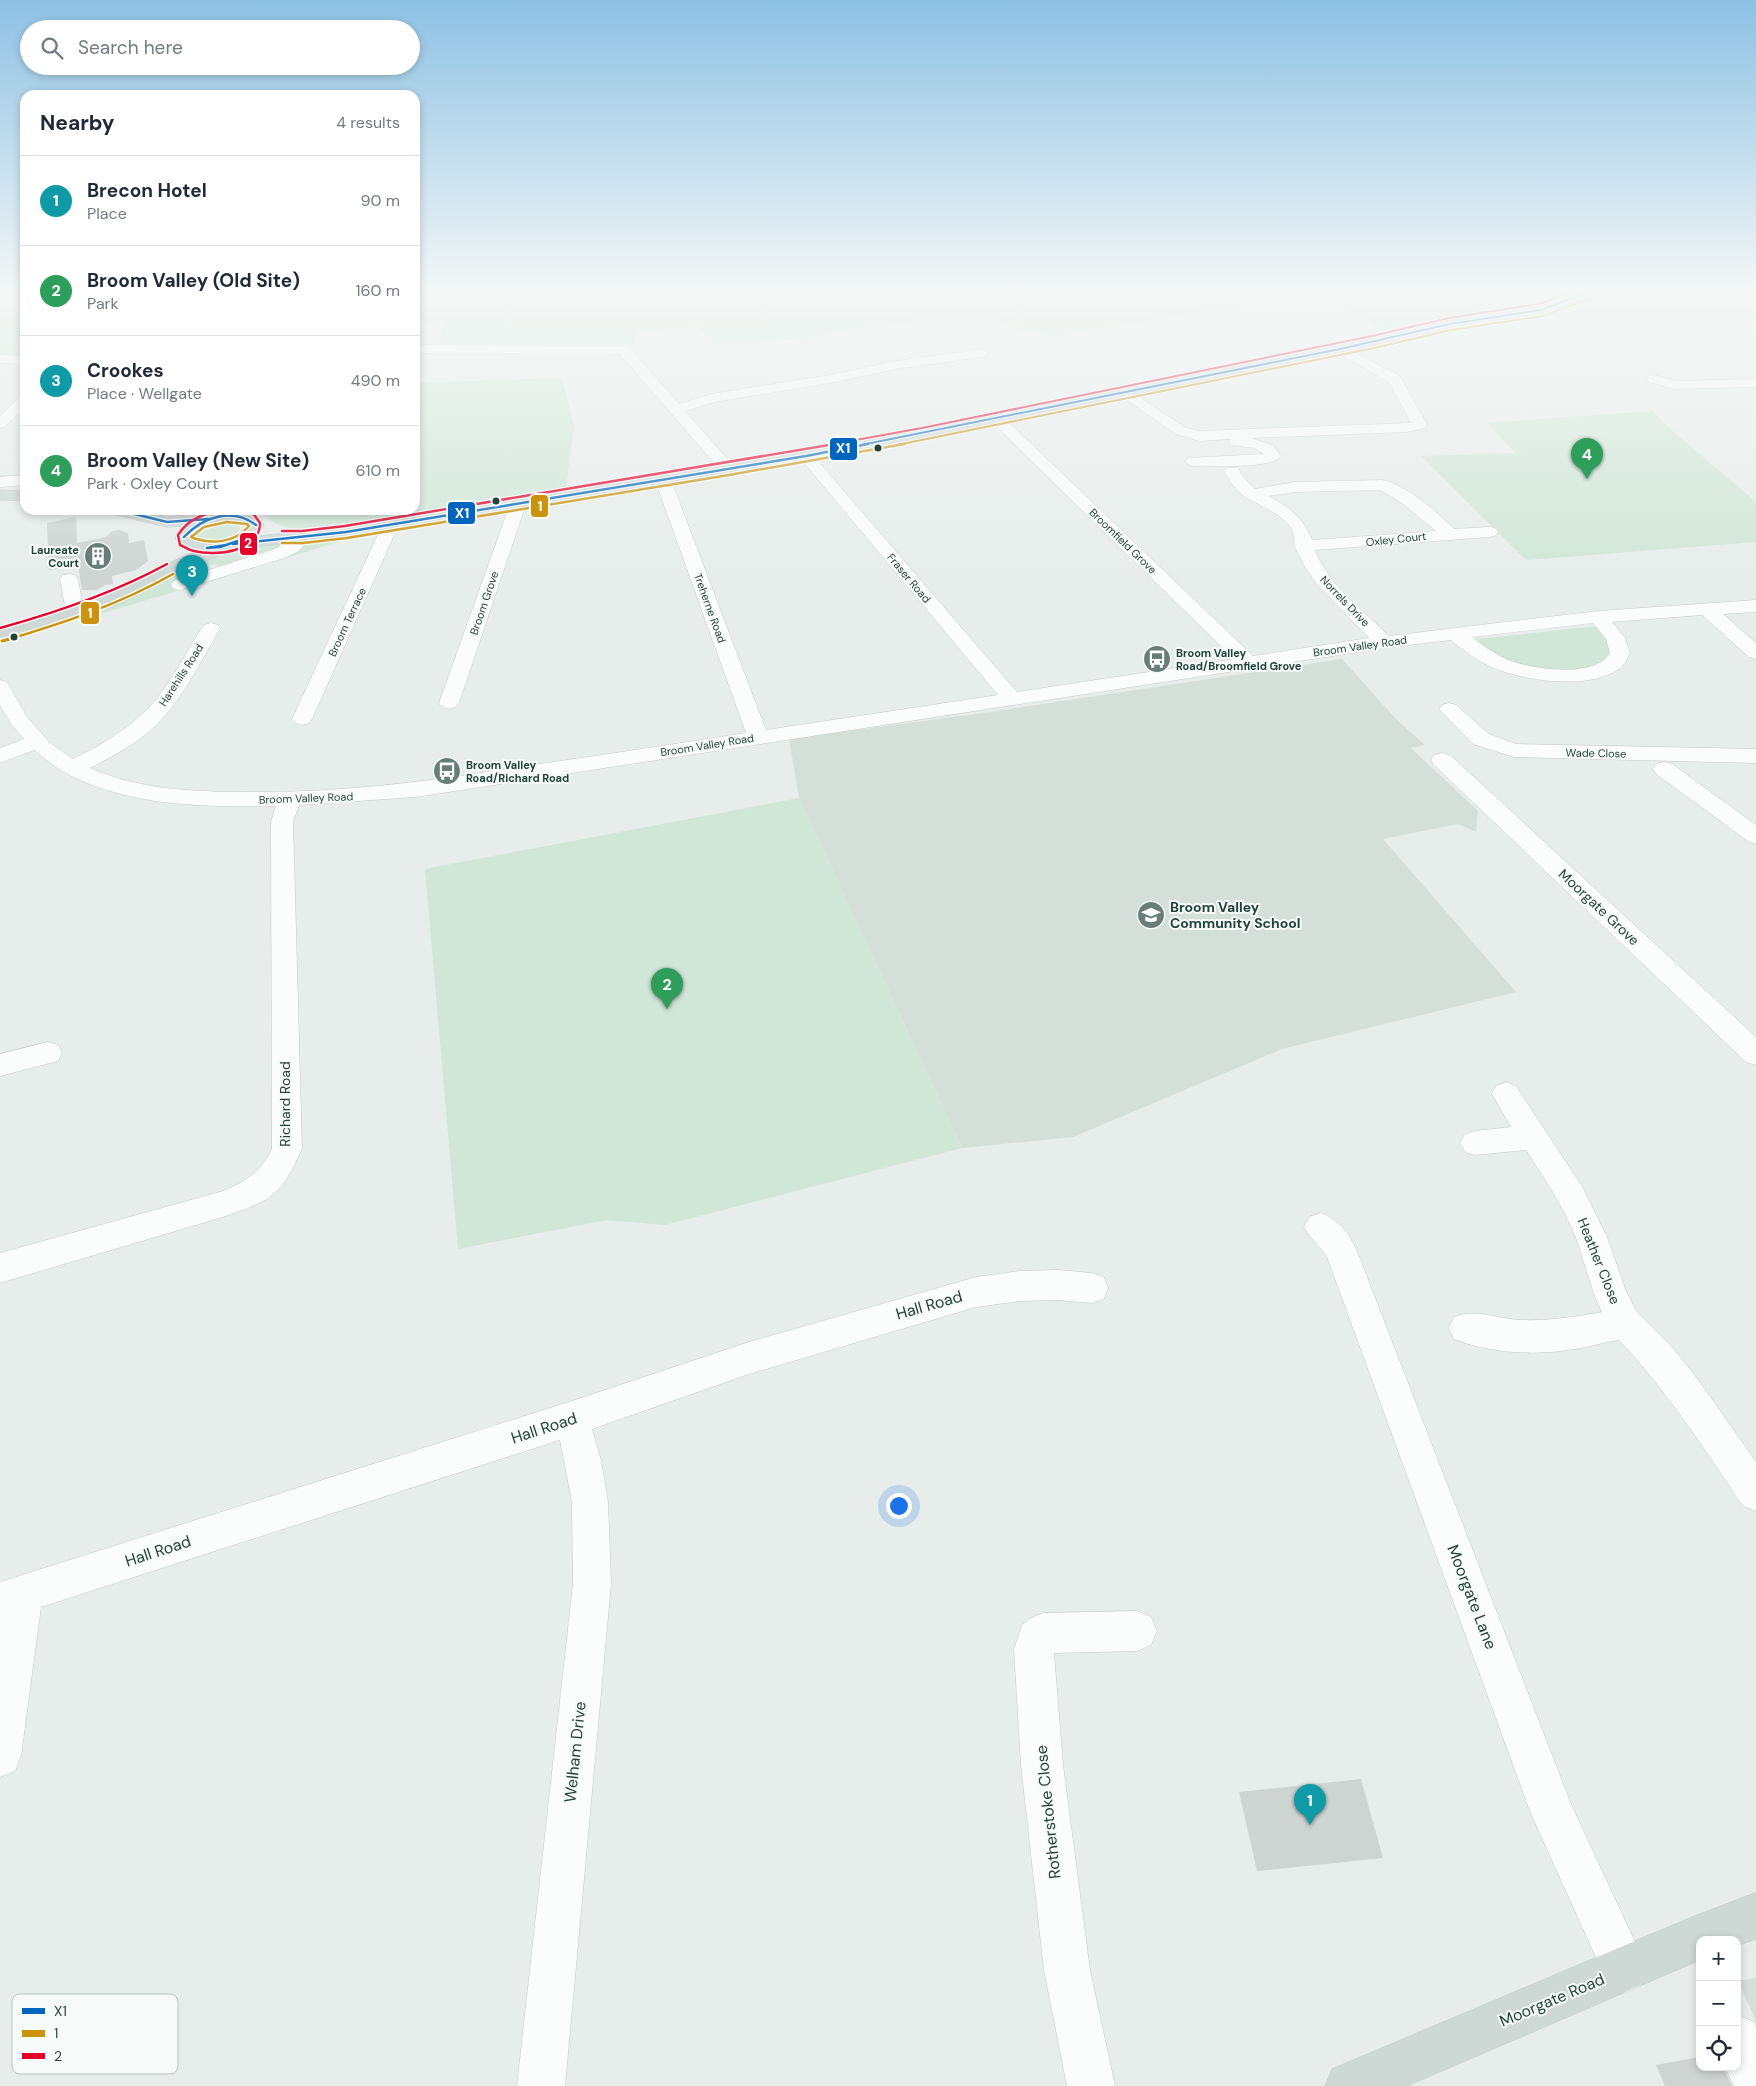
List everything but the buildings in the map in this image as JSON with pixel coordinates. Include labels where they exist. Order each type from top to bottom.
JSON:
[{"type":"main road","points":[[167,522],[190,545],[198,548],[282,537],[302,537],[518,504],[806,456],[997,419],[1146,387]]},
{"type":"main road","points":[[0,489],[20,495]]},
{"type":"main road","points":[[138,515],[167,522],[219,516],[251,518],[266,532],[282,537]]},
{"type":"main road","points":[[170,568],[183,554],[184,539],[191,527],[219,516]]},
{"type":"main road","points":[[0,635],[76,612],[134,590],[170,568],[251,535],[251,518]]},
{"type":"main road","name":"Moorgate Road","points":[[1718,1936],[1756,1916]]},
{"type":"main road","name":"Moorgate Road","points":[[1349,2086],[1625,1970],[1696,1948]]},
{"type":"street","points":[[659,387],[728,469]]},
{"type":"street","points":[[678,409],[711,398],[778,387]]},
{"type":"street","points":[[1199,436],[1397,428],[1420,425],[1400,387]]},
{"type":"street","points":[[1122,392],[1181,431],[1214,441],[1264,445],[1269,448],[1273,456],[1265,460],[1193,461]]},
{"type":"street","points":[[0,424],[20,404]]},
{"type":"street","name":"Broomfield Grove","points":[[997,419],[1250,663]]},
{"type":"street","name":"Fraser Road","points":[[806,456],[1012,700]]},
{"type":"street","name":"Norrels Drive","points":[[1232,471],[1236,480],[1252,494],[1288,515],[1295,522],[1308,558],[1321,577],[1384,642]]},
{"type":"street","name":"Treherne Road","points":[[663,480],[758,737]]},
{"type":"street","points":[[1252,494],[1295,487],[1383,480],[1424,511],[1449,534]]},
{"type":"street","points":[[0,489],[20,482]]},
{"type":"street","points":[[0,499],[20,497]]},
{"type":"street","name":"Broom Grove","points":[[449,702],[518,504]]},
{"type":"street","name":"Broom Terrace","points":[[302,719],[391,524]]},
{"type":"street","name":"Oxley Court","points":[[1304,545],[1338,545],[1489,532]]},
{"type":"street","points":[[180,585],[209,572],[278,554],[293,547],[302,537]]},
{"type":"street","points":[[69,579],[76,612]]},
{"type":"street","name":"Broom Valley Road","points":[[0,686],[10,710],[36,742],[74,768],[95,779],[123,789],[188,798],[290,800],[337,798],[416,790],[1384,642],[1598,617],[1756,606]]},
{"type":"street","points":[[1706,609],[1756,654]]},
{"type":"street","points":[[1455,633],[1479,652],[1503,665],[1538,674],[1567,677],[1580,676],[1603,670],[1617,660],[1619,644],[1616,636],[1598,617]]},
{"type":"street","name":"Harehills Road","points":[[74,768],[116,744],[151,719],[164,704],[210,629]]},
{"type":"street","name":"Wade Close","points":[[1450,709],[1481,740],[1514,750],[1756,756]]},
{"type":"street","points":[[0,756],[36,742]]},
{"type":"street","name":"Moorgate Grove","points":[[1442,760],[1756,1054]]},
{"type":"street","points":[[1664,770],[1756,836]]},
{"type":"street","name":"Richard Road","points":[[0,1268],[226,1203],[250,1193],[269,1182],[280,1166],[287,1149],[282,822],[290,800]]},
{"type":"street","points":[[0,1065],[48,1053]]},
{"type":"street","name":"Heather Close","points":[[1506,1094],[1572,1197],[1591,1237],[1611,1296],[1625,1323],[1660,1359],[1687,1393],[1756,1493]]},
{"type":"street","points":[[1475,1143],[1533,1137]]},
{"type":"street","name":"Moorgate Lane","points":[[1320,1227],[1332,1236],[1341,1251],[1554,1814],[1625,1970]]},
{"type":"street","name":"Hall Road","points":[[12,1597],[572,1420],[749,1358],[924,1306],[976,1292],[1020,1286],[1058,1285],[1092,1288]]},
{"type":"street","points":[[1466,1328],[1519,1336],[1561,1335],[1625,1323]]},
{"type":"street","name":"Welham Drive","points":[[541,2086],[592,1584],[590,1502],[583,1460],[572,1420]]},
{"type":"street","points":[[0,1756],[12,1597]]},
{"type":"street","name":"Rotherstoke Close","points":[[1091,2086],[1067,1970],[1042,1765],[1034,1649],[1036,1639],[1043,1633],[1137,1631]]},
{"type":"street","points":[[1741,2047],[1756,2080]]},
{"type":"shaded area","name":"Broom Valley Community School","points":[[1342,659],[1396,719],[1425,745],[1411,748],[1478,811],[1476,832],[1458,824],[1383,839],[1516,992],[1282,1049],[1073,1137],[962,1148],[799,798],[789,739],[983,713]]},
{"type":"shaded area","points":[[1756,1978],[1756,2021],[1741,1988],[1741,1980]]},
{"type":"green space","points":[[420,387],[564,387],[574,427],[566,488],[420,512]]},
{"type":"green space","points":[[1652,411],[1756,502],[1756,542],[1526,560],[1421,456],[1516,453],[1487,423]]},
{"type":"green space","points":[[265,515],[404,515],[326,528],[298,529],[274,523]]},
{"type":"green space","points":[[231,522],[240,528],[237,533],[227,539],[214,542],[197,536],[207,526]]},
{"type":"green space","points":[[355,537],[276,561],[304,544]]},
{"type":"green space","points":[[271,543],[282,544],[284,547],[223,567],[213,564],[174,584],[177,591],[84,619],[139,595],[193,563],[228,550]]},
{"type":"green space","points":[[1598,626],[1607,635],[1610,652],[1601,663],[1587,670],[1547,673],[1500,660],[1470,640]]},
{"type":"green space","points":[[799,798],[962,1148],[665,1225],[606,1220],[458,1249],[425,869]]},
{"type":"transit line","name":"2","points":[[420,514],[727,463],[922,428],[1121,387]]},
{"type":"transit line","name":"X1","points":[[233,544],[346,532],[806,456],[1149,387]]},
{"type":"transit line","name":"1","points":[[282,543],[303,543],[347,538],[729,475],[924,440],[1182,387]]},
{"type":"transit line","name":"X1","points":[[138,515],[167,522],[208,519]]},
{"type":"transit line","name":"2","points":[[202,515],[187,524],[178,535],[180,545],[193,551],[209,553],[241,548],[253,541],[260,532],[260,523],[254,515]]},
{"type":"transit line","name":"2","points":[[282,531],[302,531],[345,526],[412,515]]},
{"type":"transit line","name":"X1","points":[[184,537],[199,524],[218,516],[239,516],[248,519],[256,525]]},
{"type":"transit line","name":"1","points":[[227,522],[247,524],[249,526],[238,536],[222,541],[205,541],[191,537],[204,527],[227,522]]},
{"type":"transit line","name":"X1","points":[[207,548],[220,547],[244,539]]},
{"type":"transit line","name":"X1","points":[[207,548],[226,545],[244,539]]},
{"type":"transit line","name":"2","points":[[0,628],[43,616],[107,594],[167,564]]},
{"type":"transit line","name":"1","points":[[2,641],[90,614],[153,586],[173,574]]},
{"type":"place","name":"Broom Valley (New Site)","points":[[1587,479]]},
{"type":"place","name":"Laureate Court","points":[[98,556]]},
{"type":"place","name":"Crookes","points":[[192,596]]},
{"type":"place","name":"Broom Valley Road/Broomfield Grove","points":[[1157,659]]},
{"type":"place","name":"Broom Valley Road/Richard Road","points":[[447,771]]},
{"type":"place","name":"Broom Valley Community School","points":[[1151,915]]},
{"type":"place","name":"Broom Valley (Old Site)","points":[[667,1009]]},
{"type":"place","name":"Brecon Hotel","points":[[1310,1825]]}]
